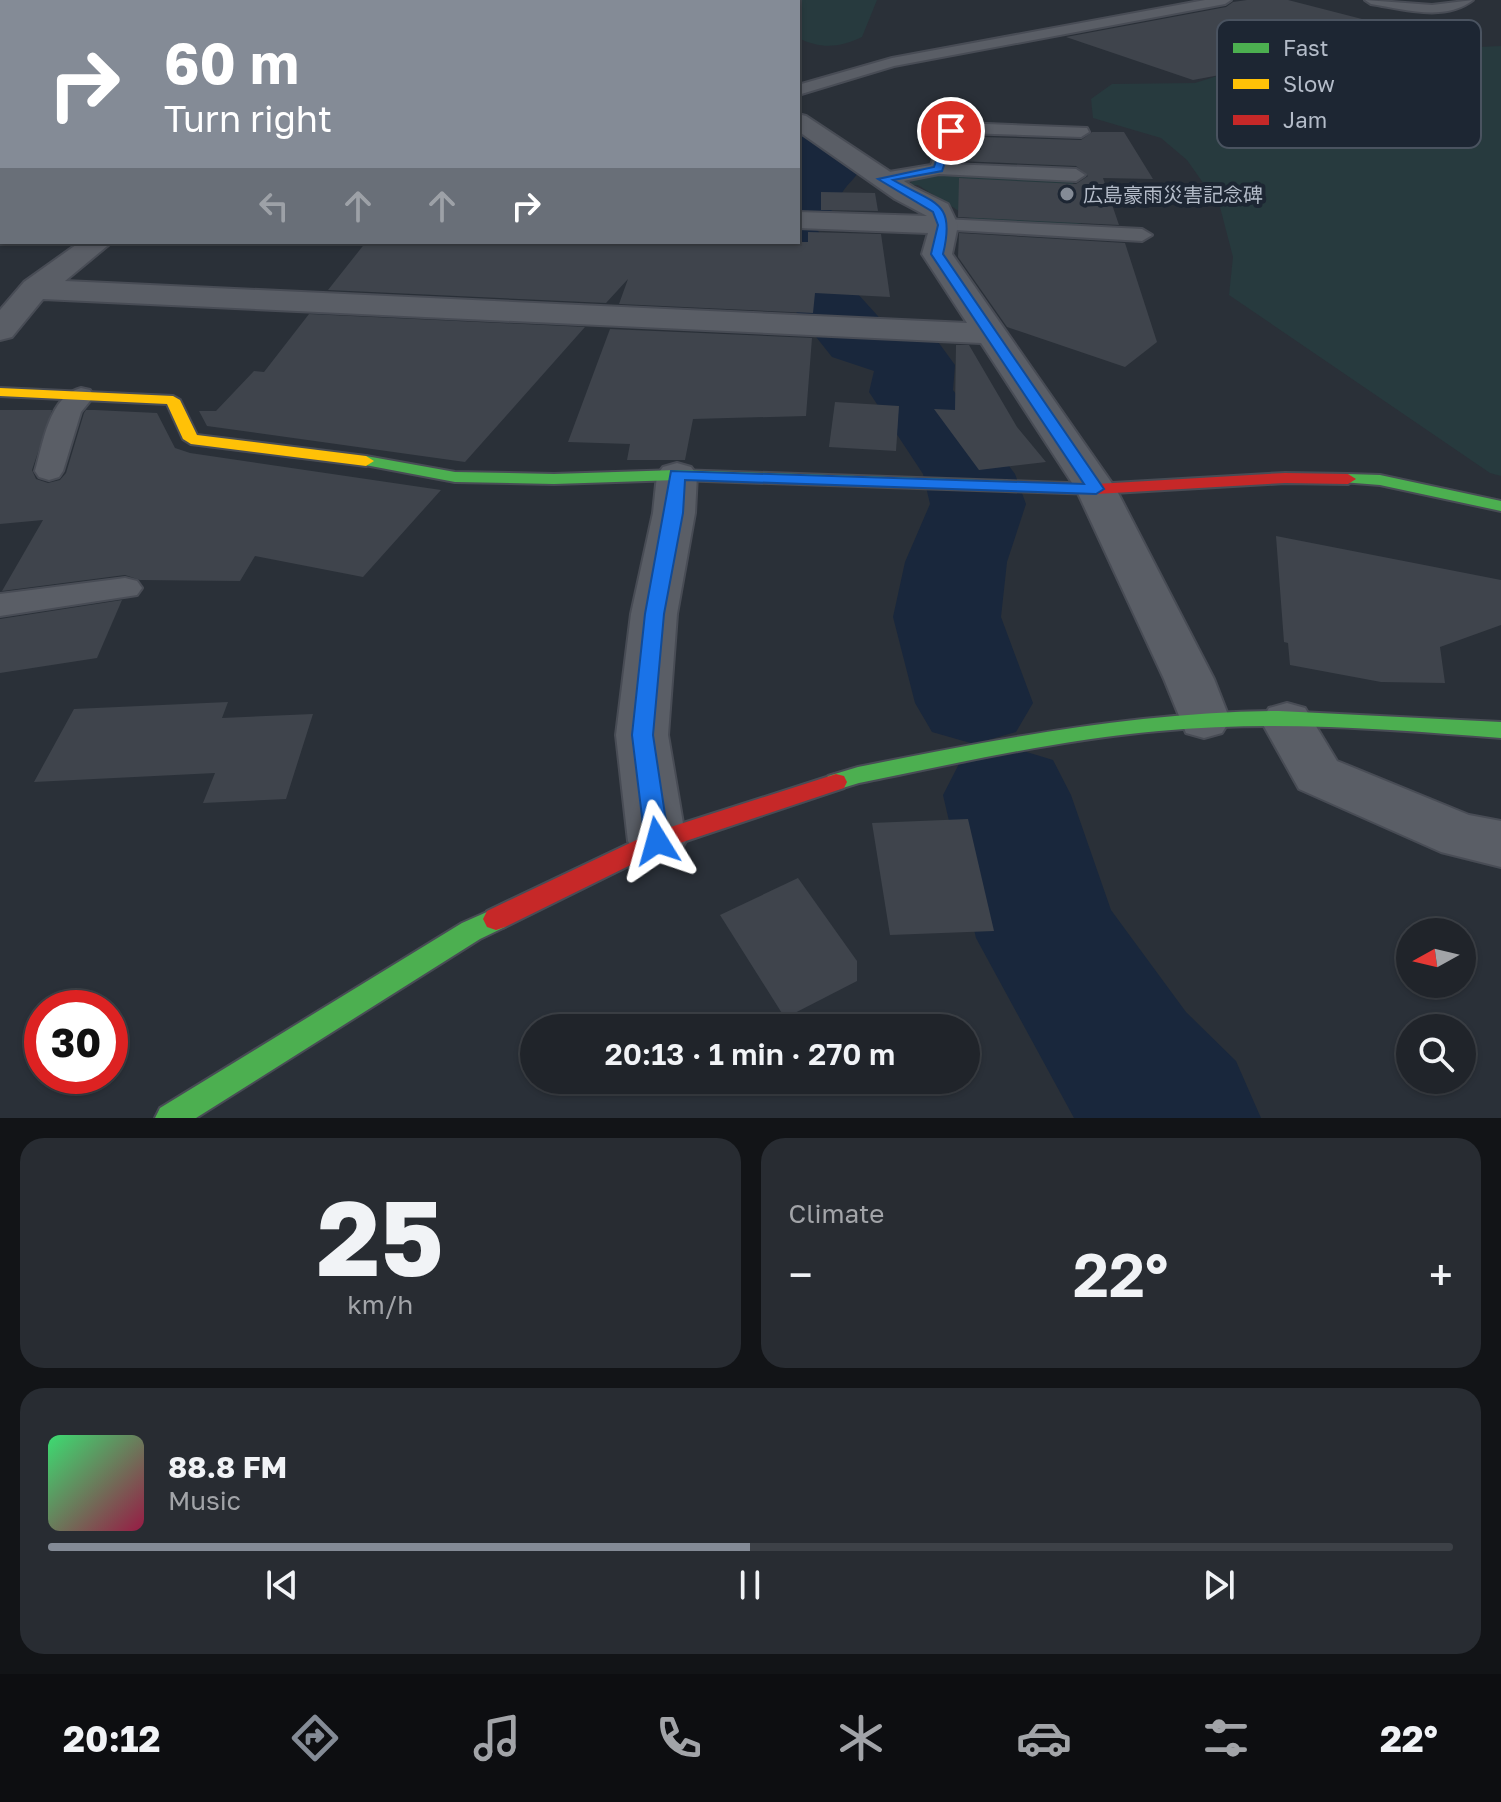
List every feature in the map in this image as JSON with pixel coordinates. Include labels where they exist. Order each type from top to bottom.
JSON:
[{"type":"street","points":[[818,146],[938,210],[944,225],[937,254],[1096,489],[1189,679],[1204,720]]},
{"type":"street","points":[[800,220],[944,225]]},
{"type":"street","points":[[0,330],[35,289],[95,244]]},
{"type":"street","points":[[35,289],[994,334]]},
{"type":"street","points":[[0,392],[173,400],[191,439],[365,461],[455,477],[554,479],[677,475],[1096,489],[1285,478],[1380,480],[1501,506]]},
{"type":"street","points":[[657,841],[642,735],[654,614],[674,513],[677,475]]},
{"type":"street","points":[[170,1118],[471,931],[657,841],[858,775],[1070,733],[1204,720],[1384,721],[1501,730]]},
{"type":"street","points":[[1287,721],[1318,775],[1461,836],[1501,844]]},
{"type":"lane","points":[[800,89],[892,62],[1225,0]]},
{"type":"lane","points":[[1371,0],[1428,9],[1452,8],[1467,0]]},
{"type":"lane","points":[[939,169],[951,131],[962,128],[1081,132]]},
{"type":"lane","points":[[883,179],[939,169],[1076,175]]},
{"type":"lane","points":[[944,225],[1142,235]]},
{"type":"lane","points":[[49,471],[68,410],[81,396]]},
{"type":"lane","points":[[0,605],[125,588]]},
{"type":"green space","points":[[800,0],[877,0],[862,37],[830,46],[800,39]]},
{"type":"green space","points":[[1501,46],[1501,476],[1490,473],[1229,295],[1233,257],[1220,207],[1187,160],[1161,138],[1093,118],[1091,99],[1112,84],[1195,83],[1217,76],[1217,148],[1481,148],[1481,47]]},
{"type":"green space","points":[[945,172],[1072,178],[1082,223],[973,220],[918,185],[908,186],[912,181]]},
{"type":"building","points":[[1288,0],[1366,20],[1217,20],[1217,76],[1193,80],[1066,37],[1226,7],[1233,2]]},
{"type":"building","points":[[1092,132],[1124,132],[1153,179],[1103,178],[1119,225],[958,217],[959,178],[1076,184],[1088,176],[1076,166],[959,161],[960,149],[981,150],[981,137],[1081,140]]},
{"type":"building","points":[[821,192],[875,193],[878,211],[821,210]]},
{"type":"building","points":[[808,232],[881,234],[890,297],[815,293],[813,313],[619,304],[628,279],[606,303],[328,290],[364,244],[808,242]]},
{"type":"building","points":[[959,233],[1125,243],[1157,342],[1125,367],[1007,327],[958,257]]},
{"type":"building","points":[[309,314],[585,327],[465,462],[207,426],[199,411],[216,411],[254,371],[264,372]]},
{"type":"building","points":[[610,329],[812,338],[806,416],[693,419],[685,460],[627,460],[630,444],[568,442]]},
{"type":"building","points":[[956,345],[969,345],[1017,427],[1046,462],[979,470],[934,409],[955,410]]},
{"type":"building","points":[[835,402],[899,406],[896,451],[829,447]]},
{"type":"building","points":[[0,410],[52,410],[32,470],[36,479],[48,483],[60,480],[66,473],[84,413],[95,410],[157,413],[175,448],[190,453],[441,490],[363,577],[255,556],[240,581],[140,580],[125,575],[2,591],[43,520],[0,524]]},
{"type":"building","points":[[1276,536],[1501,580],[1501,625],[1440,647],[1445,683],[1381,682],[1290,665],[1288,643],[1284,642]]},
{"type":"building","points":[[122,600],[97,658],[0,673],[0,619]]},
{"type":"building","points":[[228,702],[222,718],[313,714],[286,799],[203,803],[215,773],[34,782],[74,709]]},
{"type":"building","points":[[968,819],[994,931],[890,935],[872,823]]},
{"type":"building","points":[[798,878],[857,961],[857,981],[793,1014],[782,1014],[720,915]]},
{"type":"waterway","points":[[800,143],[820,152],[829,173],[813,186],[810,200],[800,207]]},
{"type":"waterway","points":[[794,244],[805,279],[859,341],[908,356],[915,365],[911,392],[969,474],[978,504],[956,562],[947,617],[974,703]]},
{"type":"waterway","points":[[1007,795],[1048,938],[1130,1065],[1178,1118]]},
{"type":"traffic: fast","points":[[366,461],[455,477],[554,479],[677,475],[1006,486]]},
{"type":"traffic: fast","points":[[1348,479],[1380,480],[1501,506]]},
{"type":"traffic: fast","points":[[836,782],[1030,741],[1161,723],[1316,719],[1501,730]]},
{"type":"traffic: fast","points":[[170,1118],[471,931],[496,919]]},
{"type":"traffic: slow","points":[[0,392],[173,400],[191,439],[366,461]]},
{"type":"traffic: jam","points":[[1006,486],[1096,489],[1285,478],[1348,479]]},
{"type":"traffic: jam","points":[[496,919],[657,841],[836,782]]},
{"type":"place","name":"広島豪雨災害記念碑","points":[[1067,194]]},
{"type":"route","points":[[657,841],[642,735],[654,614],[674,513],[677,475],[1096,489],[937,254],[944,225],[938,210],[883,179],[939,169],[951,131]]}]
